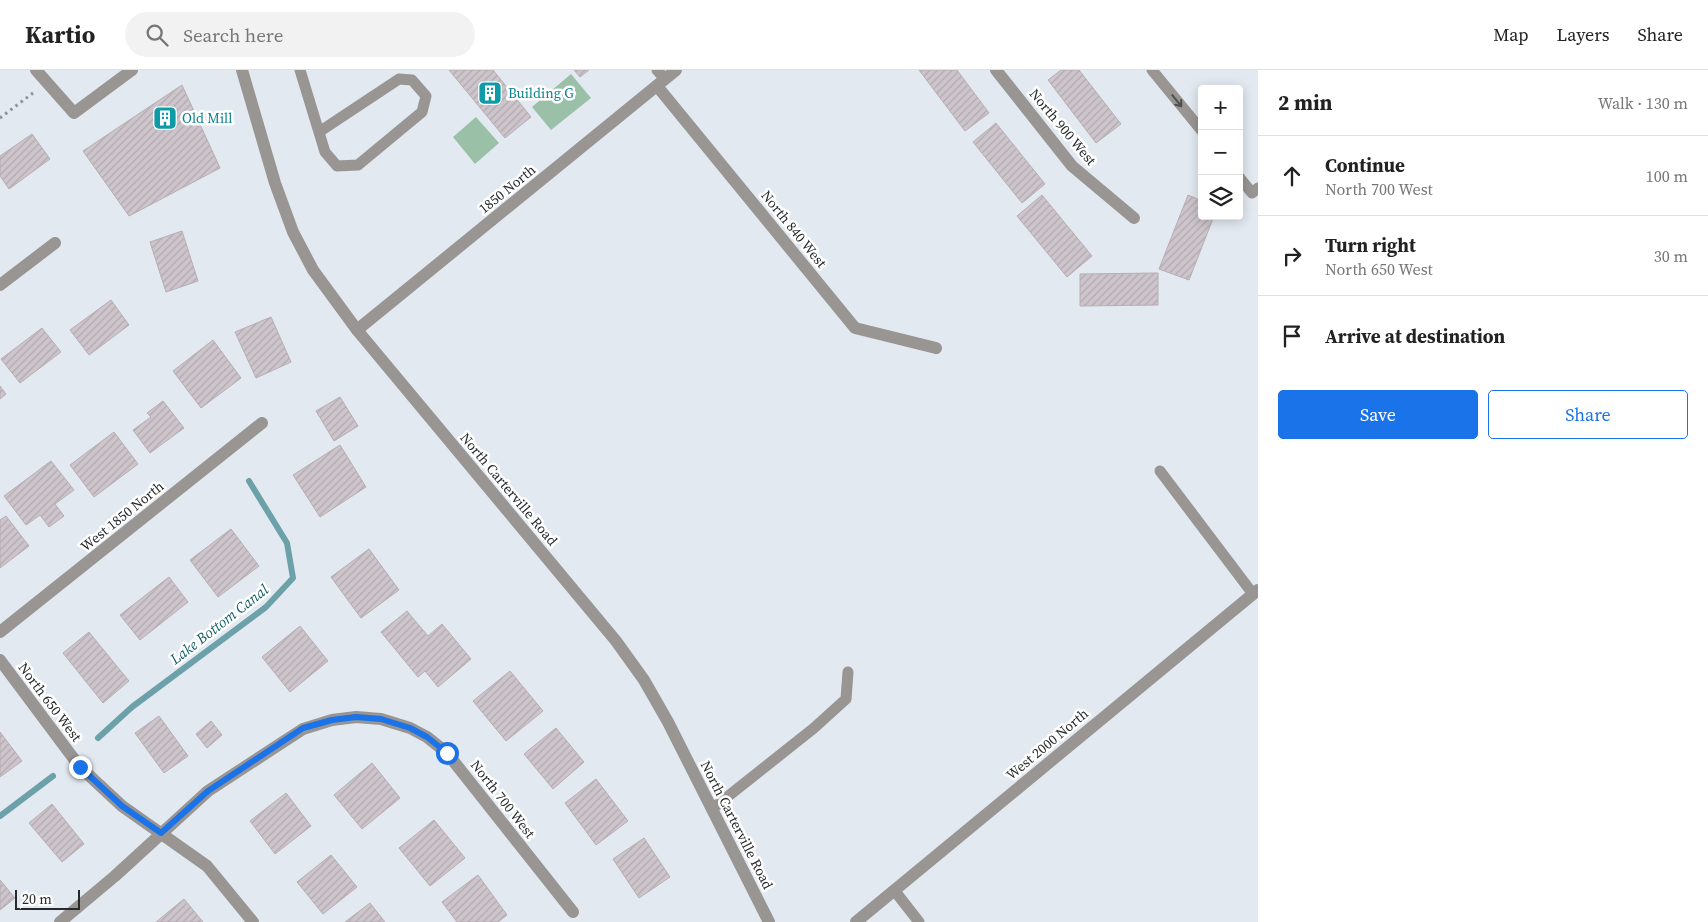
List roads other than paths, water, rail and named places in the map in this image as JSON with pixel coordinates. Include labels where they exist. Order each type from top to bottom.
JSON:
[{"type":"street","points":[[36,70],[74,113],[132,70]]},
{"type":"street","name":"North Carterville Road","points":[[242,70],[274,183],[293,232],[313,270],[357,330],[616,641],[644,680],[668,722],[769,922]]},
{"type":"street","name":"1850 North","points":[[357,330],[660,78],[676,70]]},
{"type":"street","name":"North 900 West","points":[[996,70],[1072,166],[1134,218]]},
{"type":"street","name":"North 840 West","points":[[660,78],[856,328],[936,348]]},
{"type":"street","points":[[0,285],[55,243]]},
{"type":"street","name":"West 1850 North","points":[[0,632],[262,423]]},
{"type":"street","name":"West 2000 North","points":[[856,922],[1255,592]]},
{"type":"street","name":"North 650 West","points":[[0,660],[80,767],[122,806],[207,866],[253,922]]},
{"type":"street","name":"North 700 West","points":[[60,922],[115,876],[208,791],[303,728],[332,720],[356,717],[381,719],[410,728],[427,737],[447,753],[573,912]]},
{"type":"lane","points":[[300,70],[325,152],[337,166],[358,165],[422,112],[426,96],[412,80],[399,80],[319,132]]},
{"type":"lane","points":[[1152,70],[1201,130]]},
{"type":"lane","points":[[1243,182],[1252,193],[1258,188]]},
{"type":"lane","points":[[1160,471],[1255,592]]},
{"type":"lane","points":[[712,809],[814,728],[846,699],[848,672]]},
{"type":"lane","points":[[894,890],[919,922]]},
{"type":"waterway","name":"Lake Bottom Canal","points":[[98,738],[132,707],[266,607],[293,578],[287,543],[249,481]]},
{"type":"waterway","name":"Lake Bottom Canal","points":[[0,816],[53,776]]},
{"type":"place","name":"Building G","points":[[490,93]]},
{"type":"place","name":"Old Mill","points":[[165,118]]}]
